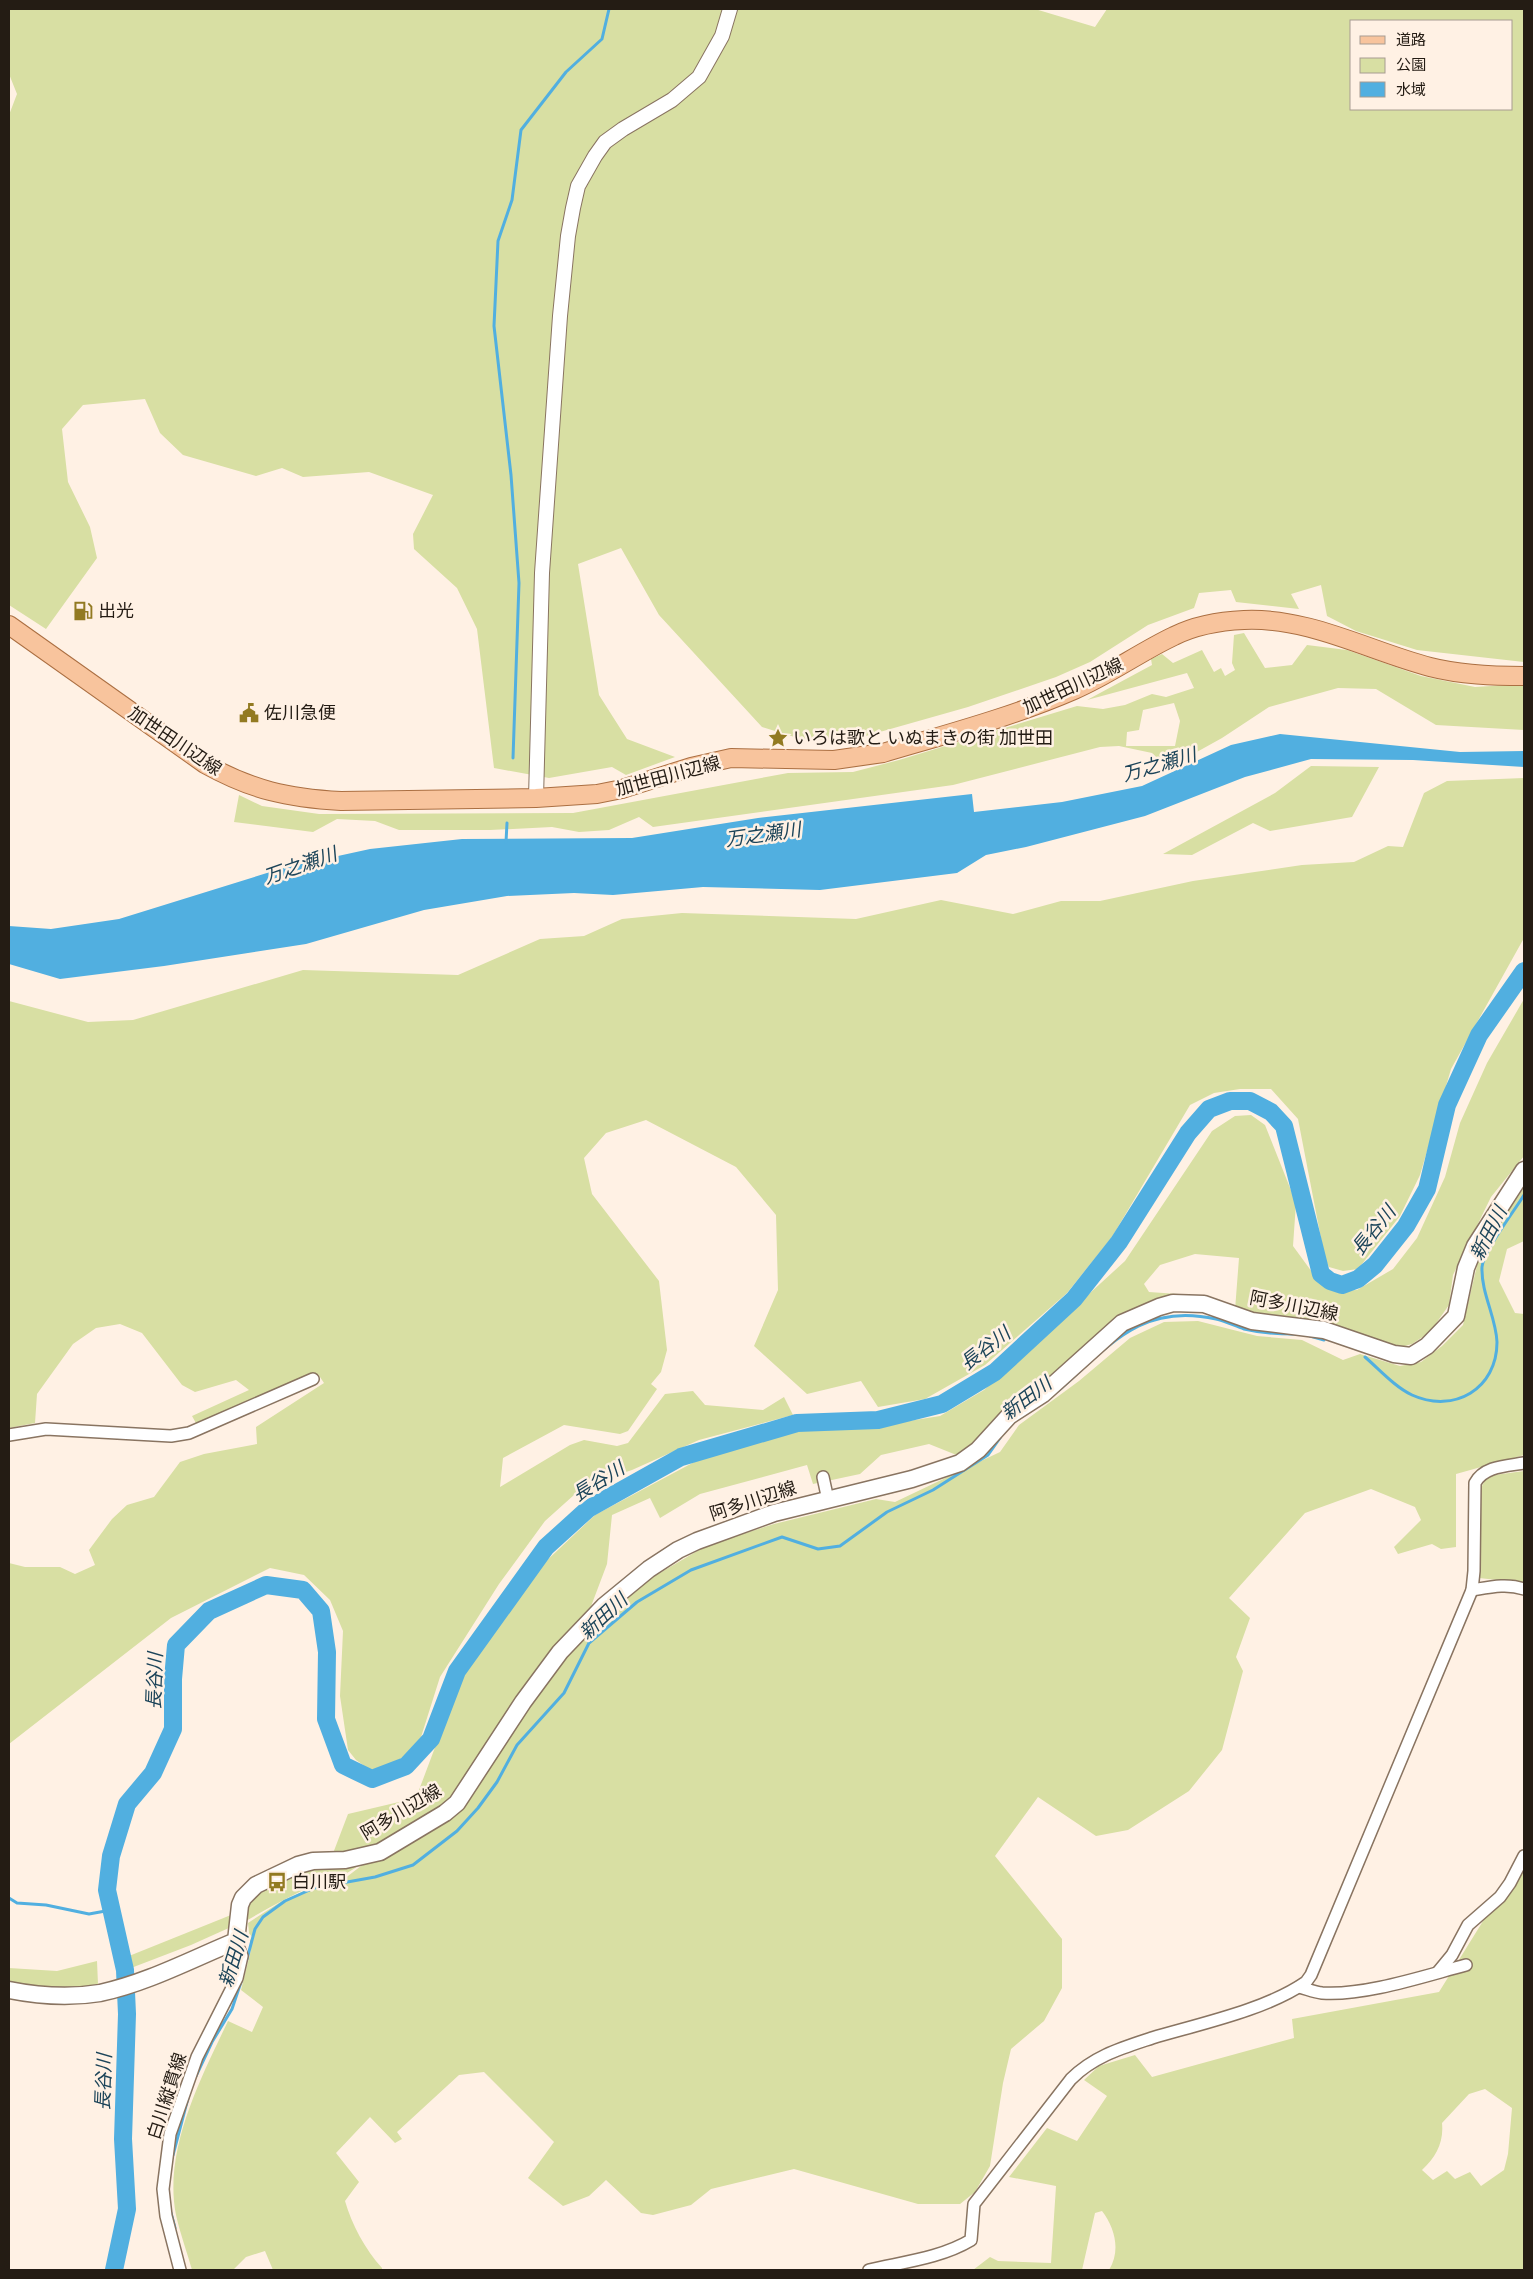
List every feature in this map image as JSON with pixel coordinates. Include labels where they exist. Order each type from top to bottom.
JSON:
[{"type":"main road","name":"加世田川辺線","points":[[9,625],[205,764],[253,787],[309,799],[341,801],[536,798],[597,794],[622,789],[691,767],[731,758],[758,757],[834,760],[883,753],[1029,708],[1099,678],[1175,635],[1220,623],[1244,620],[1286,623],[1309,628],[1431,667],[1472,674],[1524,676]]},
{"type":"main road","name":"阿多川辺線","points":[[236,1941],[240,1905],[243,1898],[256,1885],[298,1865],[345,1860],[380,1852],[445,1814],[457,1802],[523,1702],[560,1652],[604,1606],[649,1569],[678,1550],[697,1540],[774,1513],[912,1479],[960,1463],[978,1450],[1009,1416],[1042,1394],[1122,1323],[1173,1303],[1204,1304],[1252,1322],[1324,1330],[1394,1354],[1411,1356],[1427,1346],[1456,1316],[1466,1268],[1475,1246],[1524,1170]]},
{"type":"main road","points":[[9,1990],[44,1996],[68,1996],[100,1992],[135,1982],[236,1941]]},
{"type":"street","points":[[536,798],[542,563],[568,236],[576,193],[595,156],[605,142],[672,100],[698,77],[722,36],[730,9]]},
{"type":"street","points":[[9,1435],[46,1429],[171,1436],[189,1433],[313,1379]]},
{"type":"street","points":[[870,2270],[941,2252],[961,2246],[971,2240],[974,2204],[1071,2079],[1083,2067],[1100,2057],[1124,2047],[1250,2008],[1299,1987],[1312,1975],[1472,1590],[1475,1483],[1479,1475],[1487,1471],[1524,1462]]},
{"type":"street","points":[[823,1477],[828,1500]]},
{"type":"street","points":[[1472,1590],[1502,1585],[1524,1589]]},
{"type":"street","points":[[1438,1972],[1452,1955],[1468,1925],[1500,1897],[1510,1883],[1524,1856]]},
{"type":"street","name":"白川縦貫線","points":[[180,2270],[166,2216],[163,2189],[170,2134],[197,2056],[238,1978],[242,1956],[236,1941]]},
{"type":"street","points":[[1299,1987],[1319,1993],[1336,1993],[1363,1989],[1466,1965]]},
{"type":"green space","points":[[9,9],[1035,9],[1095,27],[1107,9],[1524,9],[1524,662],[1417,650],[1356,631],[1327,616],[1321,585],[1291,594],[1299,609],[1236,602],[1231,590],[1199,593],[1194,608],[1148,625],[1090,662],[1056,677],[968,707],[848,741],[801,739],[762,727],[659,615],[621,548],[578,564],[599,695],[627,739],[675,757],[626,775],[612,767],[549,778],[494,768],[477,629],[457,588],[414,549],[413,534],[433,495],[369,472],[303,477],[282,468],[256,476],[183,455],[160,433],[145,399],[83,405],[62,429],[68,482],[90,527],[97,558],[46,629],[9,605],[9,115],[17,94],[9,74]]},
{"type":"green space","points":[[1244,633],[1265,668],[1292,665],[1307,645],[1347,650],[1421,676],[1475,687],[1524,684],[1524,730],[1436,725],[1376,689],[1338,688],[1269,707],[1222,738],[1168,768],[1152,753],[1119,746],[1100,747],[953,785],[653,827],[639,817],[609,830],[579,832],[552,827],[490,830],[399,830],[375,821],[337,819],[313,832],[234,822],[239,795],[262,806],[319,814],[573,813],[788,773],[853,772],[1077,706],[1103,709],[1125,705],[1152,694],[1166,697],[1194,688],[1187,673],[1087,700],[1152,665],[1151,659],[1162,654],[1173,663],[1202,650],[1214,672],[1221,668],[1225,676],[1235,670],[1232,663],[1234,635]],"holes":[[[1174,703],[1180,721],[1175,746],[1126,746],[1127,732],[1139,730],[1143,710]]]},
{"type":"green space","points":[[1311,766],[1379,767],[1352,817],[1270,831],[1253,823],[1192,855],[1163,854],[1275,793]]},
{"type":"green space","points":[[1524,778],[1524,938],[1451,1069],[1420,1175],[1400,1216],[1358,1269],[1343,1271],[1329,1267],[1325,1259],[1298,1119],[1271,1089],[1240,1089],[1214,1093],[1190,1105],[1112,1237],[1067,1293],[985,1365],[925,1399],[878,1407],[861,1381],[807,1394],[754,1346],[778,1290],[776,1215],[736,1167],[646,1120],[606,1133],[584,1158],[592,1194],[659,1281],[667,1350],[661,1372],[651,1384],[657,1389],[628,1431],[620,1434],[564,1425],[503,1458],[500,1487],[570,1445],[584,1440],[617,1446],[628,1443],[665,1394],[693,1391],[705,1405],[763,1410],[784,1397],[793,1415],[699,1440],[632,1470],[584,1486],[545,1521],[499,1584],[440,1677],[421,1737],[403,1757],[387,1767],[373,1772],[356,1760],[348,1750],[340,1696],[343,1631],[330,1600],[304,1575],[270,1568],[171,1618],[9,1744],[9,1563],[25,1567],[60,1567],[75,1574],[95,1565],[89,1550],[112,1519],[127,1505],[154,1497],[180,1462],[204,1454],[257,1444],[256,1427],[324,1383],[318,1374],[300,1379],[197,1425],[192,1416],[249,1390],[236,1380],[195,1392],[182,1385],[142,1333],[120,1324],[96,1328],[73,1344],[37,1394],[35,1423],[9,1428],[9,1001],[88,1022],[133,1020],[303,970],[458,975],[540,939],[584,936],[622,919],[682,913],[856,919],[941,900],[1013,914],[1061,901],[1100,901],[1193,881],[1302,865],[1354,862],[1388,846],[1403,847],[1424,793],[1447,781]]},
{"type":"green space","points":[[1524,999],[1524,1156],[1491,1197],[1453,1275],[1449,1305],[1430,1332],[1412,1344],[1394,1349],[1235,1310],[1239,1258],[1195,1254],[1160,1265],[1144,1284],[1149,1292],[1178,1294],[1120,1314],[1035,1391],[997,1417],[985,1435],[959,1456],[929,1444],[881,1455],[860,1474],[813,1484],[807,1465],[700,1494],[660,1518],[650,1498],[612,1515],[607,1564],[590,1609],[520,1692],[461,1785],[443,1805],[403,1832],[367,1851],[332,1856],[348,1814],[416,1798],[460,1681],[541,1566],[595,1515],[698,1460],[792,1430],[877,1426],[940,1416],[984,1390],[1125,1261],[1212,1131],[1235,1116],[1251,1115],[1265,1125],[1296,1203],[1293,1246],[1320,1283],[1334,1291],[1357,1290],[1393,1269],[1417,1238],[1445,1177],[1460,1123],[1487,1063]]},
{"type":"green space","points":[[1524,1188],[1524,1241],[1507,1249],[1499,1281],[1515,1313],[1524,1314],[1524,1455],[1456,1474],[1456,1547],[1441,1549],[1432,1544],[1398,1554],[1394,1547],[1421,1520],[1415,1507],[1371,1489],[1305,1513],[1229,1598],[1250,1618],[1236,1657],[1243,1671],[1222,1750],[1189,1791],[1128,1830],[1096,1836],[1038,1797],[995,1856],[1062,1939],[1062,1988],[1044,2021],[1011,2049],[1003,2083],[990,2166],[975,2192],[960,2204],[918,2204],[794,2169],[711,2189],[691,2205],[653,2215],[641,2213],[606,2180],[589,2196],[563,2206],[528,2178],[554,2142],[484,2072],[459,2075],[397,2132],[402,2139],[395,2143],[370,2117],[336,2153],[359,2182],[345,2201],[351,2219],[360,2236],[382,2270],[273,2270],[265,2251],[246,2257],[233,2270],[192,2270],[176,2215],[173,2190],[175,2165],[187,2115],[196,2090],[228,2021],[252,2032],[263,2007],[241,1990],[251,1950],[248,1923],[282,1901],[320,1884],[344,1879],[361,1866],[405,1847],[457,1815],[470,1799],[521,1713],[554,1668],[615,1608],[653,1577],[699,1550],[720,1541],[774,1524],[876,1499],[895,1502],[1000,1452],[1019,1425],[1079,1381],[1130,1338],[1164,1322],[1198,1321],[1257,1336],[1302,1340],[1343,1360],[1360,1354],[1400,1366],[1421,1362],[1442,1346],[1463,1325],[1479,1257],[1509,1208]]},
{"type":"green space","points":[[1524,1471],[1524,1583],[1479,1578],[1480,1490],[1487,1476]]},
{"type":"green space","points":[[1524,1855],[1524,2270],[1109,2270],[1115,2255],[1115,2240],[1107,2218],[1102,2211],[1095,2213],[1082,2270],[973,2270],[990,2257],[998,2261],[1051,2263],[1056,2186],[1009,2177],[1047,2128],[1077,2141],[1107,2096],[1084,2080],[1099,2066],[1135,2055],[1152,2077],[1294,2038],[1292,2019],[1439,1992]],"holes":[[[1485,2089],[1512,2108],[1508,2154],[1504,2170],[1481,2186],[1470,2172],[1455,2179],[1447,2171],[1433,2180],[1422,2170],[1438,2149],[1442,2137],[1442,2123],[1469,2094]]]},
{"type":"green space","points":[[359,1865],[343,1875],[323,1881],[279,1902],[242,1923],[245,1906],[254,1894],[310,1868]]},
{"type":"green space","points":[[231,1915],[231,1927],[131,1968],[129,1956]]},
{"type":"green space","points":[[97,1961],[98,1984],[54,1988],[31,1987],[9,1983],[9,1968],[57,1971]]},
{"type":"water","name":"万之瀬川","points":[[1280,734],[1460,752],[1524,751],[1524,767],[1413,760],[1311,759],[1245,777],[1145,816],[1026,847],[986,855],[957,873],[820,890],[703,887],[613,895],[574,893],[507,896],[424,910],[306,944],[164,966],[60,979],[9,964],[9,926],[51,929],[119,919],[283,868],[370,849],[462,839],[632,838],[758,818],[972,794],[974,812],[1062,802],[1142,786],[1231,745]]},
{"type":"waterway","points":[[513,758],[519,583],[511,475],[494,326],[498,241],[512,200],[521,130],[566,72],[602,39],[609,9]]},
{"type":"waterway","points":[[506,842],[507,823]]},
{"type":"waterway","name":"長谷川","points":[[114,2270],[127,2209],[123,2139],[127,2014],[125,1970],[107,1890],[111,1856],[127,1804],[153,1773],[173,1729],[173,1679],[176,1645],[209,1611],[266,1585],[303,1590],[321,1611],[327,1652],[326,1719],[343,1765],[372,1779],[406,1766],[431,1739],[457,1671],[546,1547],[588,1509],[681,1457],[797,1423],[878,1420],[942,1404],[995,1372],[1074,1299],[1119,1242],[1188,1133],[1209,1109],[1230,1101],[1250,1101],[1271,1112],[1284,1126],[1321,1274],[1330,1281],[1342,1285],[1358,1279],[1375,1265],[1406,1226],[1427,1189],[1447,1105],[1479,1035],[1524,971]]},
{"type":"waterway","name":"新田川","points":[[1365,1357],[1400,1388],[1412,1395],[1428,1400],[1443,1401],[1457,1399],[1470,1393],[1481,1384],[1490,1373],[1495,1359],[1497,1342],[1482,1277],[1482,1267],[1493,1242],[1524,1195]]},
{"type":"waterway","name":"新田川","points":[[1058,1391],[1111,1344],[1146,1322],[1167,1317],[1190,1315],[1216,1319],[1244,1329],[1294,1334]]},
{"type":"waterway","name":"新田川","points":[[1310,1336],[1324,1340]]},
{"type":"waterway","name":"新田川","points":[[247,1959],[255,1929],[263,1917],[285,1901],[314,1888],[375,1877],[413,1865],[457,1831],[478,1808],[497,1782],[517,1745],[564,1693],[589,1643],[637,1602],[691,1570],[782,1537],[818,1549],[840,1546],[887,1512],[933,1490],[988,1455],[1000,1438]]},
{"type":"waterway","points":[[9,1898],[17,1903],[46,1905],[89,1914],[111,1910]]},
{"type":"waterway","name":"新田川","points":[[196,2076],[212,2042],[232,2009],[241,1982]]},
{"type":"waterway","name":"新田川","points":[[173,2155],[188,2098]]},
{"type":"waterway","name":"新田川","points":[[171,2213],[175,2228]]},
{"type":"place","name":"出光","points":[[83,611]]},
{"type":"place","name":"佐川急便","points":[[249,713]]},
{"type":"place","name":"いろは歌と いぬまきの街 加世田","points":[[778,738]]},
{"type":"place","name":"白川駅","points":[[277,1882]]}]
